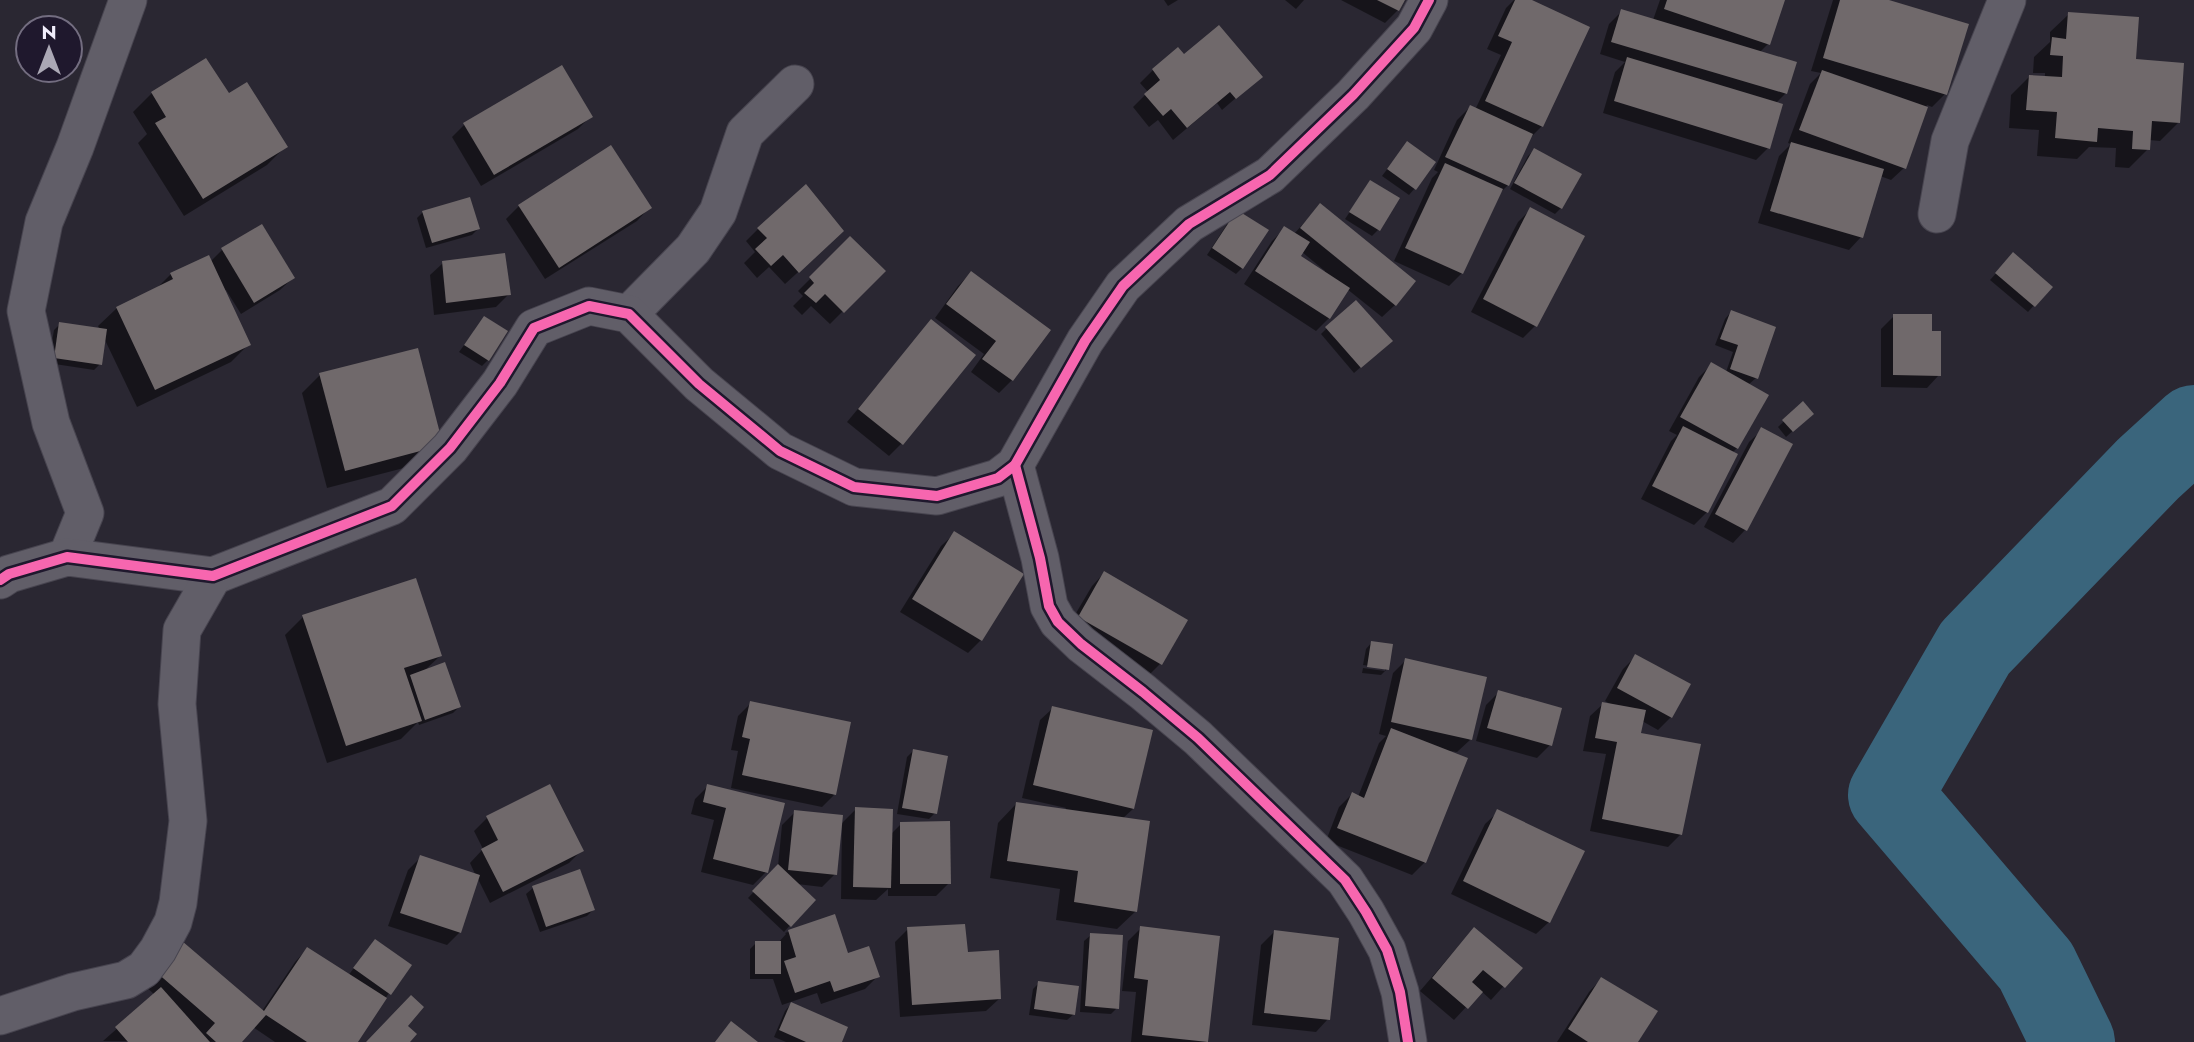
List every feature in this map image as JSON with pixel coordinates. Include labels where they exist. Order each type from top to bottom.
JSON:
[{"type":"street","points":[[67,557],[85,513],[51,423],[26,311],[44,222],[75,147],[128,0]]},
{"type":"street","points":[[0,580],[9,574],[67,557],[213,576],[392,506],[450,448],[500,383],[534,328],[589,306],[629,314],[699,384],[780,452],[854,487],[937,496],[998,478],[1015,465],[1085,341],[1122,286],[1189,225],[1270,175],[1353,95],[1414,28],[1429,0]]},
{"type":"street","points":[[1937,214],[1951,141],[2007,0]]},
{"type":"street","points":[[629,314],[694,249],[718,212],[745,133],[795,84]]},
{"type":"street","points":[[1015,465],[1040,558],[1049,606],[1058,622],[1081,644],[1198,738],[1345,880],[1367,912],[1387,950],[1400,992],[1408,1042]]},
{"type":"street","points":[[0,1016],[73,992],[126,980],[144,969],[173,922],[184,866],[188,821],[177,704],[181,630],[213,576]]},
{"type":"building","points":[[1377,0],[1405,0],[1399,11]]},
{"type":"building","points":[[1515,0],[1532,0],[1590,27],[1543,127],[1485,101],[1512,42],[1498,36]]},
{"type":"building","points":[[1667,0],[1785,0],[1770,45],[1664,9]]},
{"type":"building","points":[[1840,0],[1889,0],[1969,24],[1947,95],[1823,58]]},
{"type":"building","points":[[1621,9],[1797,62],[1787,94],[1611,42]]},
{"type":"building","points":[[2068,12],[2139,17],[2136,59],[2184,63],[2180,123],[2152,121],[2150,150],[2132,149],[2133,131],[2098,128],[2097,142],[2055,138],[2057,112],[2026,110],[2029,75],[2062,77],[2063,56],[2050,55],[2052,37],[2066,39]]},
{"type":"building","points":[[1219,25],[1263,77],[1236,99],[1230,92],[1187,128],[1171,109],[1163,116],[1144,94],[1160,80],[1152,69],[1178,47],[1184,54]]},
{"type":"building","points":[[1627,57],[1783,104],[1770,149],[1614,101]]},
{"type":"building","points":[[206,58],[229,93],[247,82],[288,147],[203,199],[155,123],[166,117],[151,92]]},
{"type":"building","points":[[562,65],[593,117],[494,175],[463,123]]},
{"type":"building","points":[[1822,70],[1928,107],[1906,169],[1799,130]]},
{"type":"building","points":[[1470,105],[1533,134],[1509,186],[1445,157]]},
{"type":"building","points":[[1407,141],[1436,162],[1416,190],[1387,169]]},
{"type":"building","points":[[1791,142],[1884,169],[1863,238],[1770,211]]},
{"type":"building","points":[[611,145],[652,208],[559,268],[518,205]]},
{"type":"building","points":[[1534,148],[1582,174],[1562,209],[1514,183]]},
{"type":"building","points":[[1445,163],[1503,189],[1463,274],[1405,248]]},
{"type":"building","points":[[1370,180],[1400,198],[1380,231],[1349,212]]},
{"type":"building","points":[[806,184],[844,231],[799,273],[783,255],[771,266],[755,249],[767,238],[757,228]]},
{"type":"building","points":[[470,197],[480,229],[432,243],[422,211]]},
{"type":"building","points":[[1320,203],[1416,281],[1396,306],[1300,228]]},
{"type":"building","points":[[1530,207],[1585,236],[1537,327],[1483,299]]},
{"type":"building","points":[[1237,210],[1269,230],[1243,269],[1212,248]]},
{"type":"building","points":[[262,224],[295,278],[254,303],[221,248]]},
{"type":"building","points":[[1284,226],[1310,242],[1301,256],[1350,288],[1330,319],[1255,271]]},
{"type":"building","points":[[850,236],[886,271],[844,313],[825,294],[816,303],[804,293],[814,283],[809,277]]},
{"type":"building","points":[[2013,252],[2053,287],[2035,307],[1995,273]]},
{"type":"building","points":[[505,253],[511,295],[446,303],[442,261]]},
{"type":"building","points":[[209,255],[251,345],[155,390],[116,307],[173,279],[170,273]]},
{"type":"building","points":[[971,271],[1051,330],[1013,381],[982,359],[996,341],[946,304]]},
{"type":"building","points":[[1356,300],[1393,341],[1361,368],[1325,327]]},
{"type":"building","points":[[1731,310],[1776,327],[1758,379],[1730,369],[1738,345],[1720,339]]},
{"type":"building","points":[[1893,314],[1932,314],[1932,331],[1941,331],[1941,376],[1893,375]]},
{"type":"building","points":[[484,316],[508,331],[489,361],[464,345]]},
{"type":"building","points":[[931,319],[976,355],[903,445],[858,409]]},
{"type":"building","points":[[59,322],[107,329],[102,365],[54,358]]},
{"type":"building","points":[[418,348],[443,445],[345,471],[319,373]]},
{"type":"building","points":[[1711,362],[1769,395],[1738,449],[1680,417]]},
{"type":"building","points":[[1803,401],[1814,414],[1793,432],[1782,420]]},
{"type":"building","points":[[1683,426],[1738,454],[1708,513],[1652,486]]},
{"type":"building","points":[[1761,427],[1793,444],[1747,531],[1715,514]]},
{"type":"building","points":[[954,531],[1024,574],[982,641],[912,599]]},
{"type":"building","points":[[1104,571],[1188,620],[1162,665],[1078,617]]},
{"type":"building","points":[[416,578],[442,656],[404,668],[422,721],[346,746],[302,615]]},
{"type":"building","points":[[1371,641],[1393,644],[1389,670],[1367,667]]},
{"type":"building","points":[[1635,654],[1691,684],[1672,718],[1617,688]]},
{"type":"building","points":[[1405,658],[1487,677],[1472,740],[1391,722]]},
{"type":"building","points":[[445,662],[461,707],[425,720],[410,675]]},
{"type":"building","points":[[1498,690],[1562,708],[1552,746],[1487,728]]},
{"type":"building","points":[[750,701],[851,722],[836,795],[742,775],[750,739],[742,737]]},
{"type":"building","points":[[1602,702],[1646,710],[1641,733],[1701,744],[1682,835],[1602,819],[1617,742],[1595,738]]},
{"type":"building","points":[[1052,706],[1153,730],[1134,809],[1033,785]]},
{"type":"building","points":[[1391,728],[1468,758],[1426,863],[1337,828],[1352,792],[1364,798]]},
{"type":"building","points":[[913,749],[948,756],[937,814],[902,808]]},
{"type":"building","points":[[550,784],[584,851],[503,892],[481,849],[498,840],[486,816]]},
{"type":"building","points":[[707,784],[785,803],[768,873],[713,859],[726,808],[703,802]]},
{"type":"building","points":[[1016,802],[1150,821],[1137,912],[1074,902],[1078,871],[1007,861]]},
{"type":"building","points":[[855,807],[893,809],[891,888],[853,887]]},
{"type":"building","points":[[1497,809],[1585,851],[1550,923],[1463,881]]},
{"type":"building","points":[[794,810],[843,815],[837,875],[788,870]]},
{"type":"building","points":[[950,821],[951,884],[900,884],[900,822]]},
{"type":"building","points":[[420,855],[480,875],[461,933],[400,913]]},
{"type":"building","points":[[778,864],[816,900],[791,927],[752,891]]},
{"type":"building","points":[[580,869],[595,910],[546,927],[532,886]]},
{"type":"building","points":[[835,914],[848,953],[869,946],[880,977],[834,992],[830,981],[795,993],[784,961],[796,957],[788,930]]},
{"type":"building","points":[[965,924],[968,952],[999,950],[1001,999],[912,1005],[907,927]]},
{"type":"building","points":[[1140,926],[1220,936],[1208,1042],[1142,1035],[1148,980],[1134,978]]},
{"type":"building","points":[[1474,927],[1523,968],[1505,988],[1483,970],[1472,982],[1483,992],[1468,1009],[1432,978]]},
{"type":"building","points":[[1274,930],[1339,938],[1330,1020],[1264,1013]]},
{"type":"building","points":[[1090,933],[1123,935],[1119,1009],[1085,1006]]},
{"type":"building","points":[[375,939],[412,965],[391,995],[353,968]]},
{"type":"building","points":[[182,941],[264,1011],[307,947],[387,998],[358,1042],[307,1042],[266,1015],[242,1042],[216,1042],[206,1033],[215,1023],[156,972]]},
{"type":"building","points":[[755,941],[781,941],[781,974],[755,974]]},
{"type":"building","points":[[1601,977],[1658,1011],[1638,1042],[1588,1042],[1568,1029]]},
{"type":"building","points":[[1038,981],[1079,986],[1075,1015],[1034,1009]]},
{"type":"building","points":[[161,987],[210,1042],[128,1042],[115,1027]]},
{"type":"building","points":[[411,995],[424,1007],[408,1026],[417,1034],[410,1042],[366,1042]]},
{"type":"building","points":[[791,1002],[848,1027],[842,1042],[806,1042],[779,1030]]},
{"type":"building","points":[[731,1021],[758,1042],[715,1042]]},
{"type":"waterway","points":[[2073,1042],[2036,966],[1890,795],[1975,648],[2148,469],[2194,427]]},
{"type":"cycle path","points":[[0,580],[9,574],[67,557],[213,576],[392,506],[450,448],[500,383],[534,328],[589,306],[629,314],[699,384],[780,451],[854,487],[937,496],[998,478],[1015,465],[1085,341],[1123,286],[1189,224],[1270,175],[1353,95],[1414,28],[1429,0]]},
{"type":"cycle path","points":[[1015,465],[1040,558],[1049,606],[1058,622],[1081,644],[1198,738],[1345,880],[1387,950],[1400,992],[1408,1042]]}]
